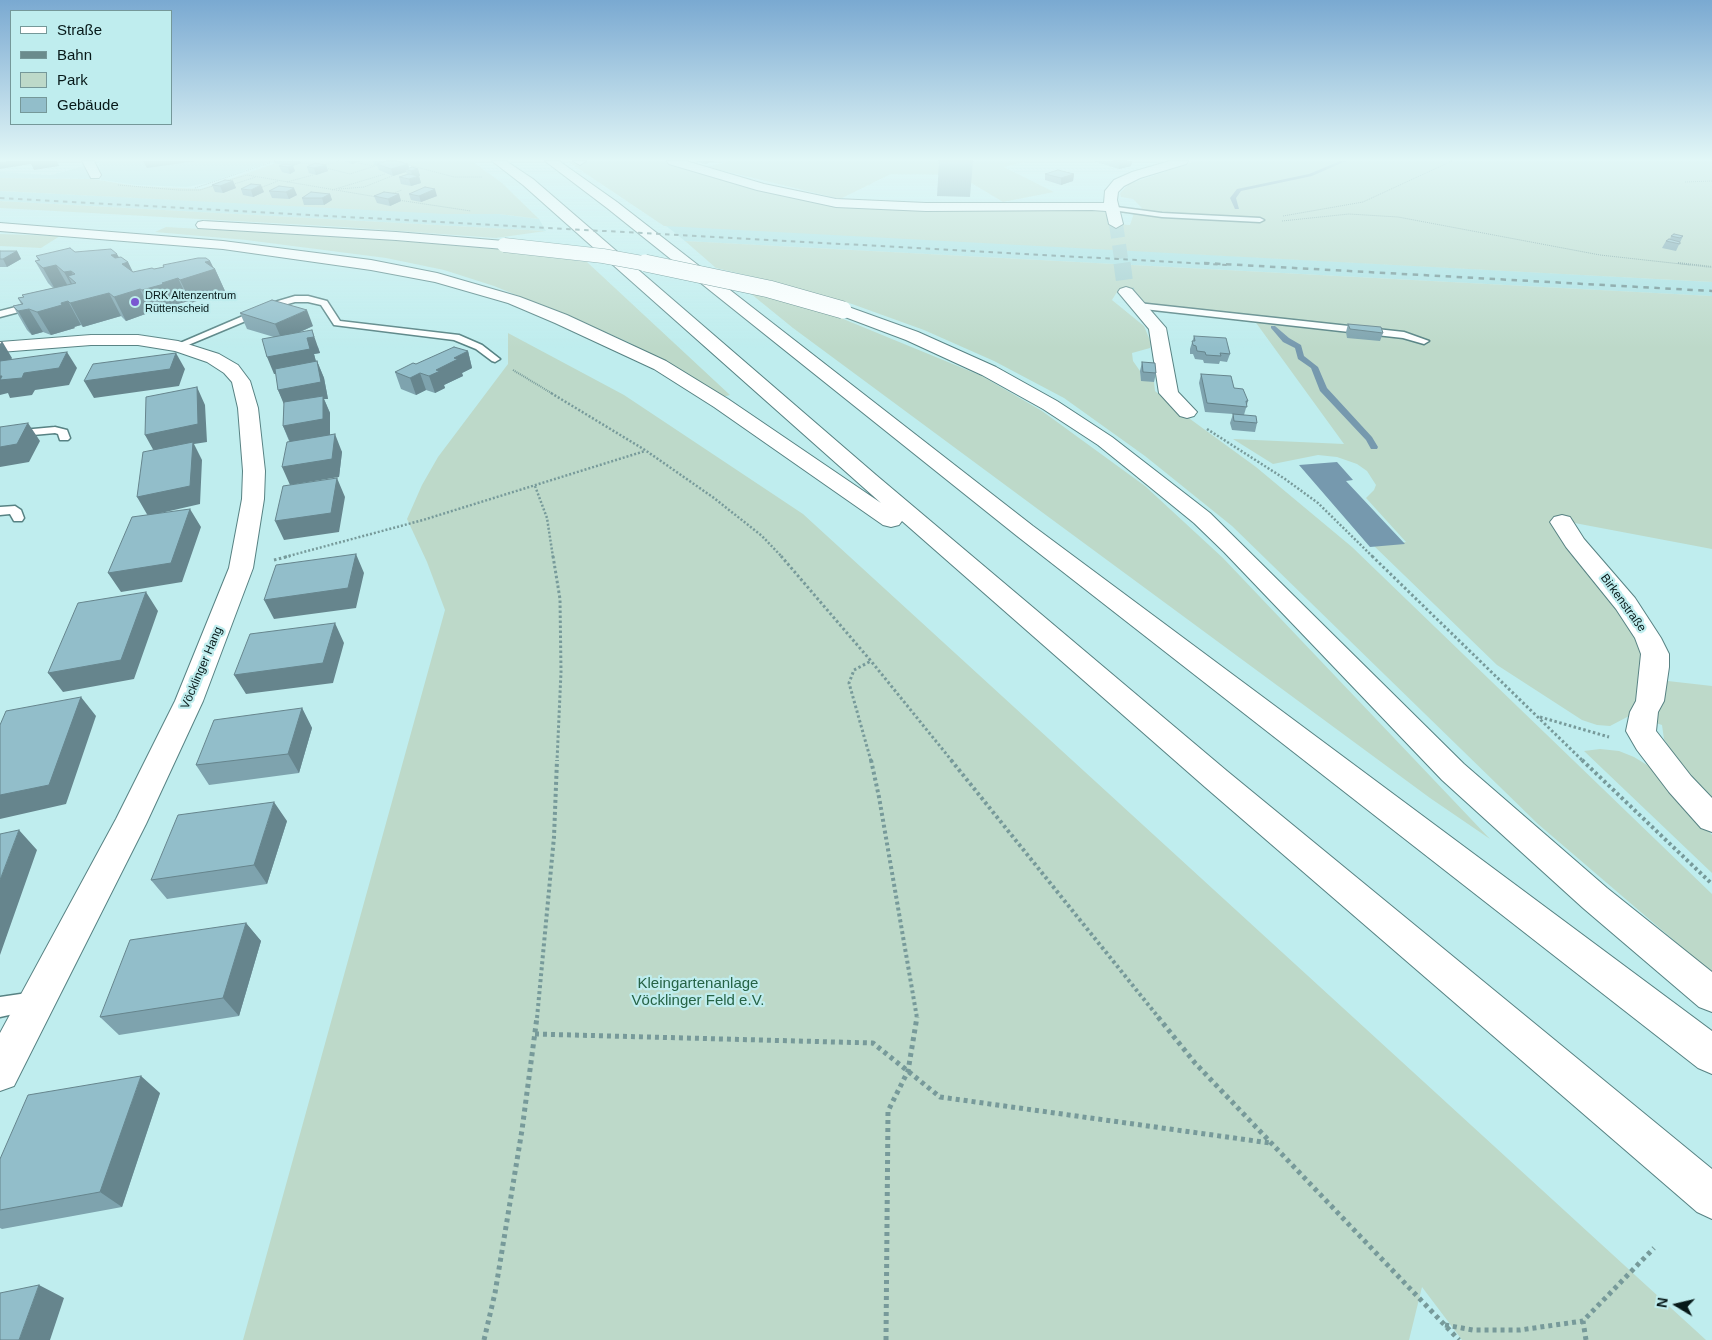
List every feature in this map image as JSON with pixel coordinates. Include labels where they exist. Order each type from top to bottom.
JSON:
[{"type":"main road","points":[[188,224],[396,236],[504,245],[603,256],[672,268],[770,289],[844,310],[912,336],[997,375],[1077,422],[1143,470],[1202,518],[1265,579],[1415,735],[1460,778],[1595,898],[1712,995]]},
{"type":"main road","points":[[575,224],[861,474],[1224,786],[1712,1197]]},
{"type":"main road","points":[[635,224],[773,334],[1049,549],[1712,1055]]},
{"type":"main road","points":[[0,226],[223,245],[371,265],[437,278],[514,300],[561,319],[668,370],[721,403],[1003,595]]},
{"type":"main road","points":[[1126,292],[1156,328],[1164,358],[1169,393],[1186,412]]},
{"type":"main road","name":"Vöcklinger Hang","points":[[0,347],[99,340],[138,340],[178,346],[206,355],[223,364],[237,375],[244,390],[251,433],[254,490],[249,530],[241,568],[189,701],[130,824],[0,1072]]},
{"type":"main road","name":"Birkenstraße","points":[[1562,522],[1574,542],[1626,604],[1652,646],[1655,660],[1652,693],[1644,712],[1641,731],[1652,750],[1712,819]]},
{"type":"lane","points":[[178,346],[281,303],[295,299],[308,299],[324,303],[337,323],[456,337],[478,347],[495,360]]},
{"type":"lane","points":[[0,314],[42,303]]},
{"type":"lane","points":[[1138,306],[1376,331],[1404,335],[1424,341]]},
{"type":"lane","points":[[0,436],[54,430],[63,432],[64,438]]},
{"type":"lane","points":[[0,511],[14,510],[18,518]]},
{"type":"lane","points":[[0,1007],[38,1000]]},
{"type":"path","points":[[1433,224],[1600,255],[1712,267]]},
{"type":"path","points":[[495,360],[645,450],[714,498],[762,536],[871,661],[977,795],[1195,1063],[1459,1340]]},
{"type":"path","points":[[1186,412],[1205,427],[1278,474],[1318,503],[1712,884]]},
{"type":"path","points":[[241,568],[310,552],[535,486],[645,450]]},
{"type":"path","points":[[484,1340],[497,1283],[535,1034],[554,837],[562,645],[560,599],[547,518],[535,486]]},
{"type":"path","points":[[871,661],[854,670],[849,683],[865,736],[879,797],[917,1019],[908,1071],[888,1112],[886,1340]]},
{"type":"path","points":[[1538,716],[1572,728],[1652,750]]},
{"type":"path","points":[[535,1034],[873,1043],[940,1097],[1270,1143]]},
{"type":"path","points":[[1444,1324],[1473,1330],[1520,1330],[1583,1321],[1654,1248]]},
{"type":"path","points":[[1583,1321],[1586,1340]]},
{"type":"shaded area","points":[[410,224],[542,224],[546,231]]},
{"type":"shaded area","points":[[665,225],[1712,282],[1712,296],[685,241]]},
{"type":"shaded area","points":[[1337,462],[1353,480],[1346,481],[1405,544],[1370,547],[1299,465]]},
{"type":"green space","points":[[281,224],[410,224],[546,231],[496,238]]},
{"type":"green space","points":[[660,224],[1712,224],[1712,282],[664,226]]},
{"type":"green space","points":[[166,227],[361,238],[490,248],[587,262],[730,395],[723,397],[630,343],[578,320],[494,286],[444,270],[386,258],[246,240],[155,232]]},
{"type":"green space","points":[[0,234],[60,236],[41,248],[0,246]]},
{"type":"green space","points":[[685,241],[1712,296],[1712,549],[1564,521],[1607,583],[1659,680],[1712,686],[1712,807],[1694,786],[1664,739],[1662,725],[1631,715],[1610,726],[1597,725],[1582,720],[1497,665],[1373,545],[1406,542],[1366,498],[1376,485],[1367,471],[1357,464],[1337,457],[1318,455],[1273,464],[1233,439],[1344,444],[1254,320],[1152,310],[1136,293],[1117,292],[1112,300],[1144,326],[1151,343],[1150,348],[1132,353],[1133,361],[1140,371],[1141,380],[1154,382],[1155,391],[1175,408],[1256,467],[1352,547],[1712,894],[1712,973],[1538,824],[1232,526],[1145,456],[1064,398],[994,361],[924,330],[852,304],[779,283],[716,268]]},
{"type":"green space","points":[[745,289],[836,316],[982,376],[1042,411],[1145,486],[1223,558],[1490,839],[1430,798],[1035,507],[793,328]]},
{"type":"green space","name":"Kleingartenanlage Vöcklinger Feld e.V.","points":[[508,333],[624,395],[803,514],[1706,1340],[1462,1340],[1422,1287],[1409,1340],[243,1340],[445,610],[427,562],[407,519],[422,485],[438,457],[508,364]]},
{"type":"green space","points":[[1600,749],[1619,751],[1634,757],[1657,771],[1712,835],[1712,873],[1584,751]]},
{"type":"building","points":[[1674,234],[1683,236],[1680,238],[1671,236]]},
{"type":"building","points":[[1669,239],[1680,242],[1680,244],[1666,241]]},
{"type":"building","points":[[70,248],[75,252],[111,249],[117,254],[111,255],[115,258],[121,257],[128,262],[122,264],[133,272],[164,267],[163,265],[198,258],[206,258],[210,261],[205,262],[215,269],[114,297],[109,293],[70,303],[68,301],[61,303],[62,305],[37,312],[29,309],[18,311],[13,306],[23,304],[18,298],[24,297],[22,295],[76,283],[68,276],[75,274],[71,271],[64,272],[56,265],[43,268],[35,261],[40,260],[36,256]]},
{"type":"building","points":[[0,251],[17,251],[0,259]]},
{"type":"building","points":[[272,300],[307,310],[275,324],[240,313]]},
{"type":"building","points":[[1348,324],[1381,327],[1383,333],[1350,329]]},
{"type":"building","points":[[312,330],[314,337],[307,338],[310,349],[267,357],[262,339]]},
{"type":"building","points":[[1194,336],[1226,338],[1230,354],[1220,353],[1221,356],[1206,355],[1205,352],[1197,351],[1192,341],[1195,341]]},
{"type":"building","points":[[454,347],[468,351],[454,358],[458,359],[436,370],[440,371],[429,376],[420,373],[410,378],[395,372],[413,363],[416,364]]},
{"type":"building","points":[[67,352],[59,368],[24,373],[22,378],[0,380],[2,376],[0,376],[0,361]]},
{"type":"building","points":[[176,353],[170,369],[84,381],[93,364]]},
{"type":"building","points":[[317,361],[321,382],[278,390],[275,369]]},
{"type":"building","points":[[1142,362],[1155,363],[1156,373],[1143,372]]},
{"type":"building","points":[[1201,374],[1231,376],[1234,388],[1243,389],[1248,401],[1246,401],[1247,407],[1207,403]]},
{"type":"building","points":[[197,387],[198,424],[145,435],[146,397]]},
{"type":"building","points":[[323,396],[323,419],[283,426],[284,402]]},
{"type":"building","points":[[1233,414],[1256,416],[1257,423],[1234,421]]},
{"type":"building","points":[[28,423],[17,444],[0,447],[0,427]]},
{"type":"building","points":[[335,434],[332,459],[282,467],[287,442]]},
{"type":"building","points":[[193,442],[190,486],[137,497],[143,452]]},
{"type":"building","points":[[337,478],[331,513],[275,521],[283,486]]},
{"type":"building","points":[[190,509],[171,563],[108,573],[132,517]]},
{"type":"building","points":[[356,554],[348,588],[264,600],[276,565]]},
{"type":"building","points":[[146,592],[121,660],[48,673],[78,603]]},
{"type":"building","points":[[335,623],[323,663],[234,675],[250,634]]},
{"type":"building","points":[[81,697],[49,785],[0,795],[0,725],[6,711]]},
{"type":"building","points":[[302,708],[288,754],[196,765],[214,720]]},
{"type":"building","points":[[274,802],[254,865],[151,880],[178,815]]},
{"type":"building","points":[[19,830],[0,880],[0,834]]},
{"type":"building","points":[[246,923],[223,998],[100,1017],[130,940]]},
{"type":"building","points":[[141,1076],[100,1192],[0,1210],[0,1159],[28,1095]]},
{"type":"building","points":[[39,1285],[19,1340],[0,1340],[0,1293]]},
{"type":"waterway","points":[[1273,327],[1286,340],[1298,347],[1301,357],[1314,367],[1323,389],[1369,439],[1374,447]]},
{"type":"tunnel","points":[[1116,224],[1122,265]]},
{"type":"tunnel","points":[[1122,263],[1126,292]]},
{"type":"railway","points":[[468,224],[1227,265]]},
{"type":"railway","points":[[1204,263],[1712,291]]},
{"type":"place","name":"DRK Altenzentrum Rüttenscheid","points":[[135,302]]}]
